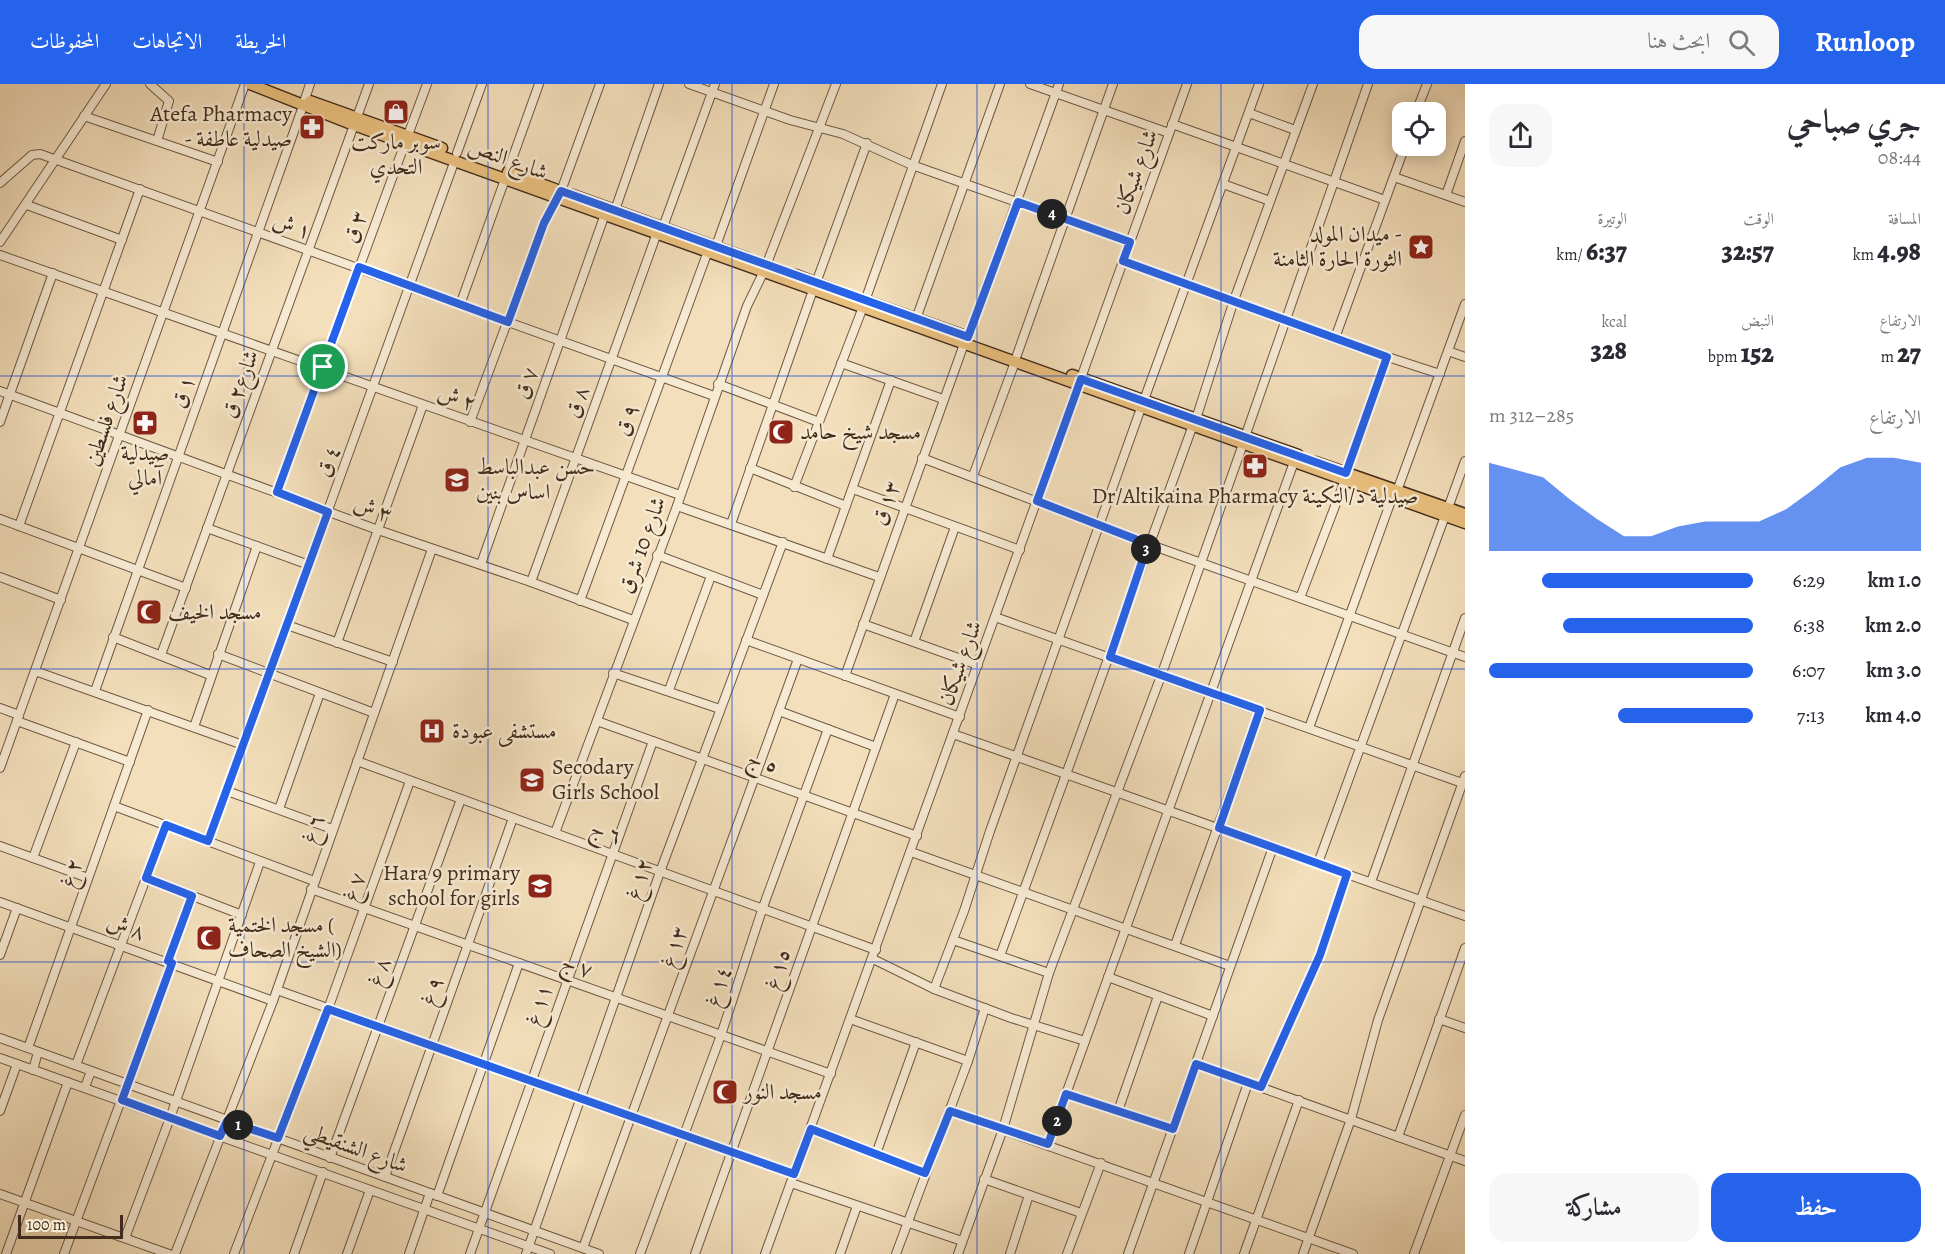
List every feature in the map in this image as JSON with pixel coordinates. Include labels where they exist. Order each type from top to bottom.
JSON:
[{"type":"main road","name":"شارع النص","points":[[250,84],[1447,512],[1465,523]]},
{"type":"main road","name":"شارع النص","points":[[265,84],[304,102]]},
{"type":"main road","name":"شارع النص","points":[[864,304],[916,319],[966,340]]},
{"type":"main road","name":"شارع النص","points":[[1244,440],[1294,462],[1345,476]]},
{"type":"main road","name":"شارع النص","points":[[1447,512],[1465,514]]},
{"type":"street","points":[[0,242],[57,161],[106,84]]},
{"type":"street","points":[[150,84],[169,101],[157,141]]},
{"type":"street","name":"شارع فلسطين","points":[[0,767],[245,84]]},
{"type":"street","name":"١ ق","points":[[95,691],[310,84]]},
{"type":"street","name":"شارع٢ ق","points":[[161,655],[369,84]]},
{"type":"street","name":"٣ ق","points":[[277,492],[427,84]]},
{"type":"street","name":"٤ ق","points":[[208,841],[375,387],[408,286],[482,84]]},
{"type":"street","points":[[459,305],[539,84]]},
{"type":"street","points":[[470,422],[544,223],[559,194],[600,84]]},
{"type":"street","name":"٧ ق","points":[[481,564],[560,341],[659,84]]},
{"type":"street","points":[[689,84],[713,88],[764,111],[867,143],[912,165],[1130,242]]},
{"type":"street","name":"٩ ق","points":[[580,601],[662,376],[774,84]]},
{"type":"street","name":"شارع 10 شرق","points":[[555,833],[677,506],[747,306],[765,268],[836,84]]},
{"type":"street","points":[[794,487],[864,304],[942,84]]},
{"type":"street","points":[[916,319],[1000,84]]},
{"type":"street","points":[[1030,84],[1104,109],[1237,146],[1385,200]]},
{"type":"street","name":"١٣ ق","points":[[845,676],[943,399],[1018,202],[1059,84]]},
{"type":"street","points":[[973,476],[1113,84]]},
{"type":"street","name":"شارع شيكان","points":[[765,1254],[875,955],[1186,84]]},
{"type":"street","points":[[934,989],[1259,84]]},
{"type":"street","points":[[1000,956],[1110,657],[1148,544],[1194,422],[1234,300],[1313,84]]},
{"type":"street","points":[[958,1254],[1003,1129],[1032,1024],[1049,973],[1161,676],[1368,84]]},
{"type":"street","points":[[1420,102],[1427,84]]},
{"type":"street","name":"٨ ق","points":[[531,582],[611,359],[713,88]]},
{"type":"street","points":[[1249,113],[1295,130]]},
{"type":"street","points":[[84,116],[218,162]]},
{"type":"street","points":[[1446,195],[1465,141]]},
{"type":"street","points":[[730,524],[867,143]]},
{"type":"street","name":"١ ش","points":[[0,183],[35,153],[201,210],[257,233],[359,267],[714,396]]},
{"type":"street","points":[[1335,338],[1401,156]]},
{"type":"street","points":[[1394,177],[1465,202]]},
{"type":"street","points":[[1223,184],[1270,201]]},
{"type":"street","points":[[19,526],[140,189]]},
{"type":"street","points":[[27,205],[122,240]]},
{"type":"street","name":"٢ ش","points":[[0,255],[224,332],[576,460],[680,495]]},
{"type":"street","points":[[1123,261],[1440,374]]},
{"type":"street","points":[[0,423],[53,273]]},
{"type":"street","points":[[1309,728],[1465,304]]},
{"type":"street","points":[[1448,351],[1465,357]]},
{"type":"street","points":[[1300,598],[1387,357]]},
{"type":"street","points":[[841,363],[943,399]]},
{"type":"street","points":[[827,559],[891,380]]},
{"type":"street","points":[[718,384],[819,422]]},
{"type":"street","name":"٣ ش","points":[[0,391],[328,512],[481,564],[633,620]]},
{"type":"street","points":[[337,642],[423,405]]},
{"type":"street","points":[[922,458],[1148,544],[1465,657]]},
{"type":"street","points":[[1318,863],[1465,461]]},
{"type":"street","points":[[1048,1144],[1294,462]]},
{"type":"street","points":[[750,468],[846,506]]},
{"type":"street","points":[[853,489],[1020,550]]},
{"type":"street","points":[[677,506],[879,577]]},
{"type":"street","points":[[0,519],[137,572],[186,588]]},
{"type":"street","points":[[914,642],[955,527]]},
{"type":"street","points":[[207,528],[309,565]]},
{"type":"street","name":"١٢ غ","points":[[527,1250],[660,872],[783,542]]},
{"type":"street","points":[[194,727],[210,675],[257,546]]},
{"type":"street","name":"٦ غ","points":[[175,1254],[273,1001],[432,549]]},
{"type":"street","points":[[657,555],[763,595]]},
{"type":"street","points":[[669,690],[711,576]]},
{"type":"street","points":[[0,578],[61,600]]},
{"type":"street","points":[[995,617],[1412,765],[1464,781],[1378,1020],[1351,1119],[1303,1254]]},
{"type":"street","points":[[1371,882],[1465,618]]},
{"type":"street","points":[[863,624],[978,665]]},
{"type":"street","points":[[287,625],[393,662]]},
{"type":"street","points":[[113,638],[210,675]]},
{"type":"street","points":[[746,640],[960,717]]},
{"type":"street","points":[[218,654],[374,713]]},
{"type":"street","name":"١٣ غ","points":[[583,1248],[798,659]]},
{"type":"street","points":[[35,671],[243,745]]},
{"type":"street","points":[[613,673],[720,709]]},
{"type":"street","points":[[279,809],[320,693]]},
{"type":"street","name":"١٥ غ","points":[[695,1254],[895,694]]},
{"type":"street","points":[[0,708],[18,718],[130,762]]},
{"type":"street","name":"٢ غ","points":[[28,1048],[148,710]]},
{"type":"street","points":[[1175,945],[1260,710]]},
{"type":"street","points":[[779,711],[876,747]]},
{"type":"street","name":"٥ ج","points":[[597,721],[917,836]]},
{"type":"street","name":"١٤ غ","points":[[640,1254],[721,1035],[762,910],[828,729]]},
{"type":"street","points":[[954,734],[1465,916]]},
{"type":"street","name":"١١ غ","points":[[470,1254],[652,741]]},
{"type":"street","points":[[33,858],[76,742]]},
{"type":"street","name":"٦ ج","points":[[357,761],[811,927],[875,955],[934,989],[1085,1041]]},
{"type":"street","name":"٧ غ","points":[[234,1254],[366,908],[410,781]]},
{"type":"street","points":[[226,791],[332,829]]},
{"type":"street","name":"٨ غ","points":[[330,1158],[461,799]]},
{"type":"street","name":"٧ ج","points":[[114,806],[260,862],[366,908],[831,1074]]},
{"type":"street","name":"٩ غ","points":[[385,1177],[513,818]]},
{"type":"street","points":[[76,1065],[166,825]]},
{"type":"street","points":[[0,846],[88,878]]},
{"type":"street","points":[[1128,1254],[1273,847]]},
{"type":"street","points":[[911,852],[1230,966]]},
{"type":"street","points":[[125,1238],[171,1118],[260,862]]},
{"type":"street","points":[[1261,1087],[1320,955],[1347,874]]},
{"type":"street","points":[[146,878],[242,915]]},
{"type":"street","points":[[64,1254],[122,1100],[192,896]]},
{"type":"street","name":"٨ ش","points":[[0,902],[273,1001]]},
{"type":"street","points":[[0,955],[17,908]]},
{"type":"street","points":[[953,940],[1049,973]]},
{"type":"street","points":[[1398,1137],[1439,1019],[1461,970],[1465,948]]},
{"type":"street","points":[[409,1254],[424,1210],[433,1195],[483,1064],[519,963]]},
{"type":"street","points":[[1108,977],[1212,1016]]},
{"type":"street","points":[[277,990],[684,1134],[732,1152],[857,1206],[963,1241]]},
{"type":"street","points":[[1118,1111],[1158,996]]},
{"type":"street","points":[[896,1254],[968,1061],[984,1008]]},
{"type":"street","points":[[850,1019],[968,1061]]},
{"type":"street","points":[[1439,1019],[1465,1028]]},
{"type":"street","name":"شارع الشنقيطي","points":[[0,1038],[599,1254]]},
{"type":"street","points":[[876,1154],[916,1042]]},
{"type":"street","points":[[33,1070],[38,1052]]},
{"type":"street","points":[[0,1058],[339,1177],[478,1229],[527,1250],[550,1254]]},
{"type":"street","points":[[0,1111],[17,1064]]},
{"type":"street","points":[[1196,1064],[1465,1161]]},
{"type":"street","points":[[85,1087],[91,1071]]},
{"type":"street","points":[[6,1254],[68,1082]]},
{"type":"street","points":[[1189,1254],[1248,1083]]},
{"type":"street","points":[[1066,1094],[1173,1129]]},
{"type":"street","points":[[1244,1254],[1299,1100]]},
{"type":"street","points":[[950,1111],[1353,1254]]},
{"type":"street","points":[[1414,1254],[1465,1115]]},
{"type":"street","points":[[811,1129],[925,1173]]},
{"type":"street","points":[[339,1177],[344,1162]]},
{"type":"street","points":[[1067,1254],[1101,1163]]},
{"type":"street","points":[[294,1254],[323,1172]]},
{"type":"street","points":[[984,1179],[1081,1213]]},
{"type":"street","points":[[347,1254],[370,1190]]},
{"type":"street","points":[[0,1194],[169,1254]]},
{"type":"street","points":[[1010,1254],[1029,1195]]},
{"type":"street","points":[[840,1254],[857,1206]]},
{"type":"place","name":"سوبر ماركت التحدي","points":[[396,112]]},
{"type":"place","name":"Atefa Pharmacy - صيدلية عاطفة","points":[[312,127]]},
{"type":"place","name":"ميدان المولد - الثورة الحارة الثامنة","points":[[1421,247]]},
{"type":"place","name":"صيدلية آمالي","points":[[145,423]]},
{"type":"place","name":"مسجد شيخ حامد","points":[[781,432]]},
{"type":"place","name":"Dr/Altikaina Pharmacy صيدلية د/التكينة","points":[[1255,466]]},
{"type":"place","name":"حسن عبدالباسط اساس بنين","points":[[457,480]]},
{"type":"place","name":"مسجد الخيف","points":[[149,612]]},
{"type":"place","name":"مستشفى عبودة","points":[[432,731]]},
{"type":"place","name":"Secodary Girls School","points":[[532,780]]},
{"type":"place","name":"Hara 9 primary school for girls","points":[[540,886]]},
{"type":"place","name":"مسجد الختمية ( الشيخ الصحاف)","points":[[209,938]]},
{"type":"place","name":"مسجد النور","points":[[725,1092]]},
{"type":"route","points":[[561,191],[968,337],[1018,202],[1130,242],[1123,261],[1387,357],[1346,473],[1144,399],[1081,379],[1037,501],[1148,544],[1110,657],[1260,710],[1219,828],[1347,874],[1320,955],[1261,1087],[1196,1064],[1173,1129],[1066,1094],[1048,1144],[950,1111],[925,1173],[811,1129],[794,1174],[328,1009],[278,1138],[227,1121],[220,1136],[122,1100],[172,963],[168,961],[192,896],[146,878],[166,825],[208,841],[328,512],[277,492],[323,367],[359,267],[508,322],[549,210],[561,191]]}]
